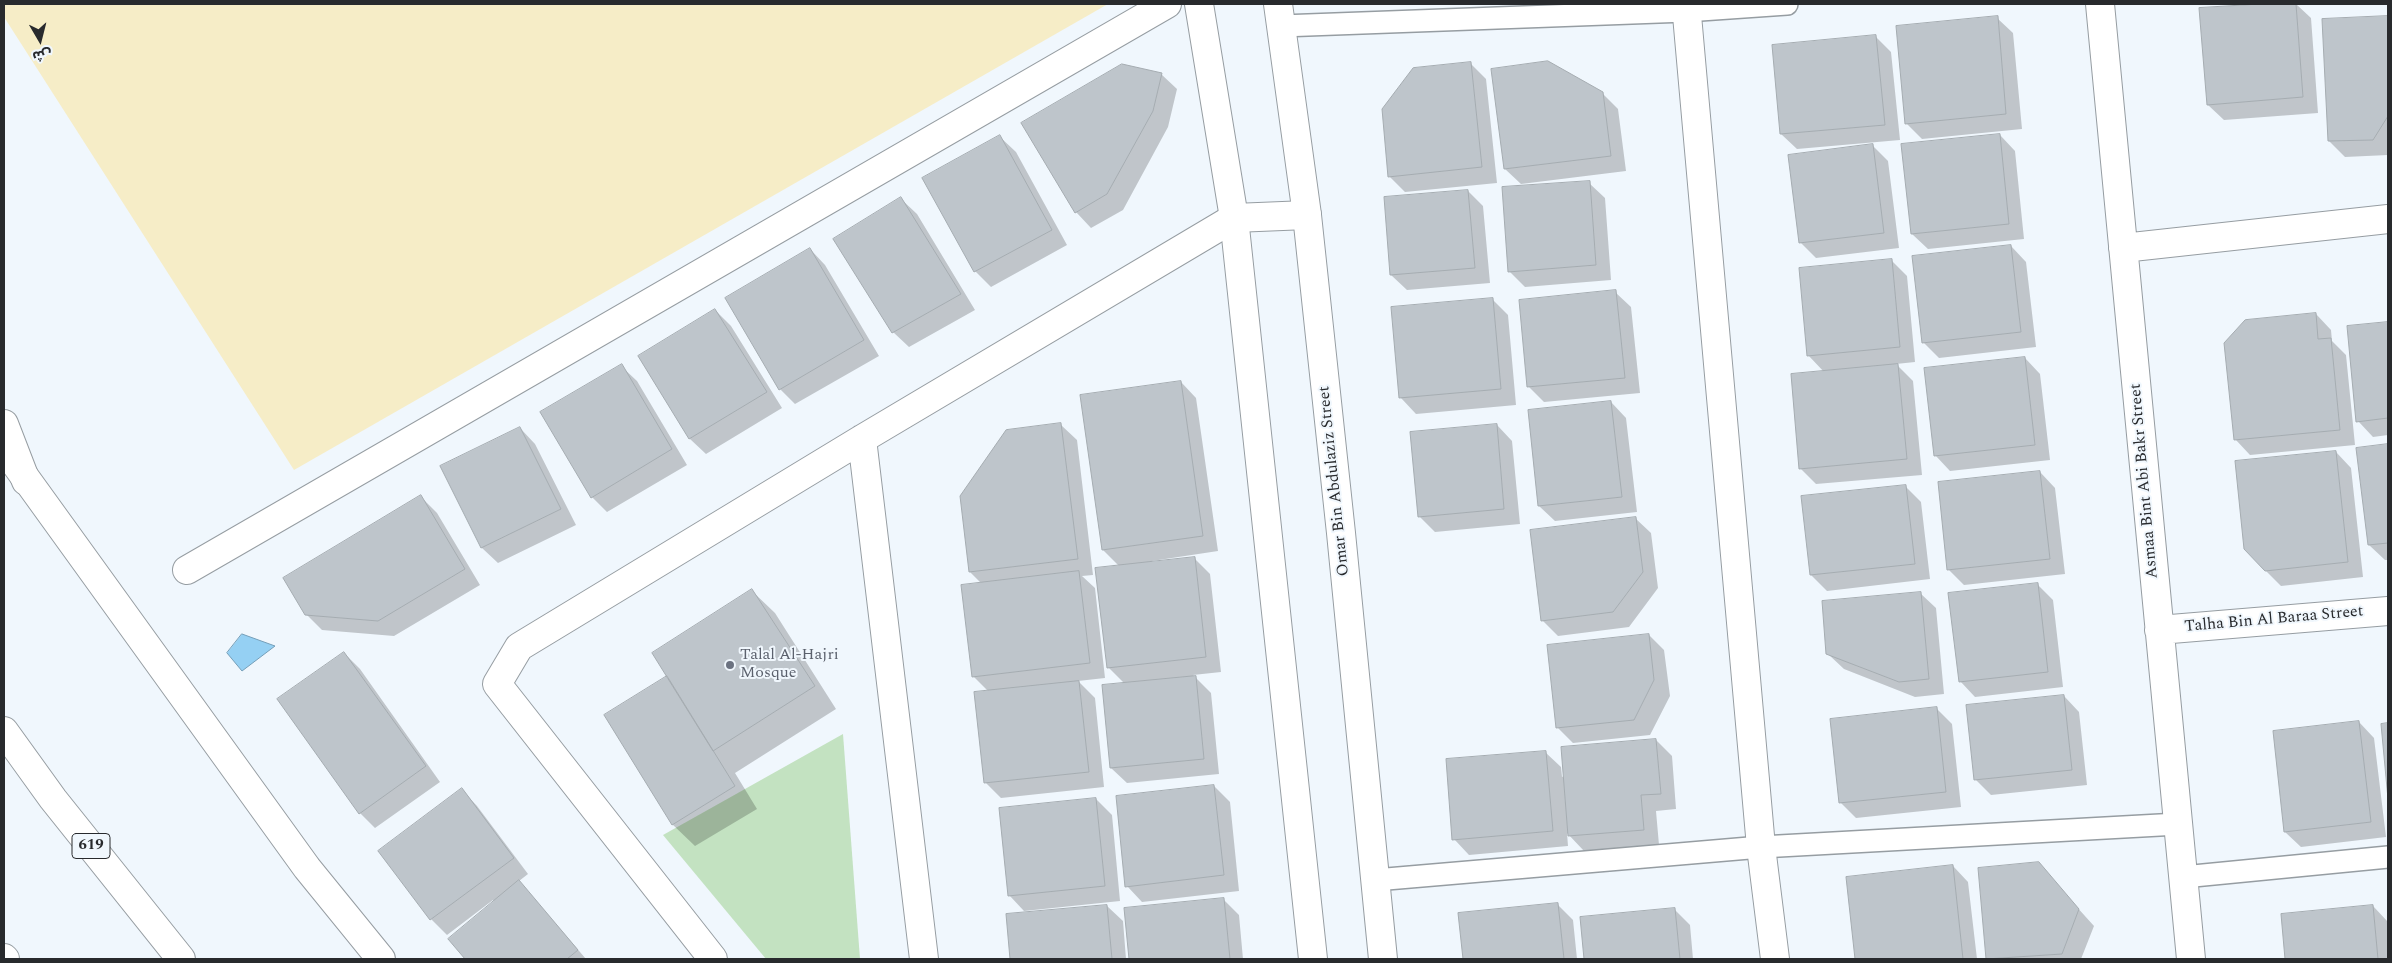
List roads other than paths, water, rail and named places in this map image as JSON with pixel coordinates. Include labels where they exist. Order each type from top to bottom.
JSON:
[{"type":"main road","points":[[187,570],[1167,4]]},
{"type":"main road","points":[[1199,4],[1234,218],[1313,959]]},
{"type":"main road","name":"Asmaa Bint Abi Bakr Street","points":[[2100,4],[2191,959]]},
{"type":"main road","points":[[1686,7],[1761,847],[1775,959]]},
{"type":"main road","name":"Omar Bin Abdulaziz Street","points":[[1279,15],[1307,215],[1341,532],[1383,959]]},
{"type":"main road","points":[[713,959],[497,684],[519,648],[862,439],[1234,218],[1307,215]]},
{"type":"main road","points":[[2123,248],[2388,219]]},
{"type":"main road","points":[[4,424],[26,481]]},
{"type":"main road","points":[[862,439],[924,959]]},
{"type":"main road","points":[[4,447],[26,481],[307,868],[381,959]]},
{"type":"main road","name":"Talha Bin Al Baraa Street","points":[[2159,630],[2388,611]]},
{"type":"main road","name":"619","points":[[4,731],[53,799],[181,959]]},
{"type":"lane","points":[[1279,15],[1788,4]]},
{"type":"lane","points":[[1375,880],[1761,847],[2178,824]]},
{"type":"lane","points":[[2183,877],[2388,857]]},
{"type":"water","points":[[242,634],[275,646],[242,671],[227,653]]},
{"type":"place","name":"Talal Al-Hajri Mosque","points":[[730,665]]}]
